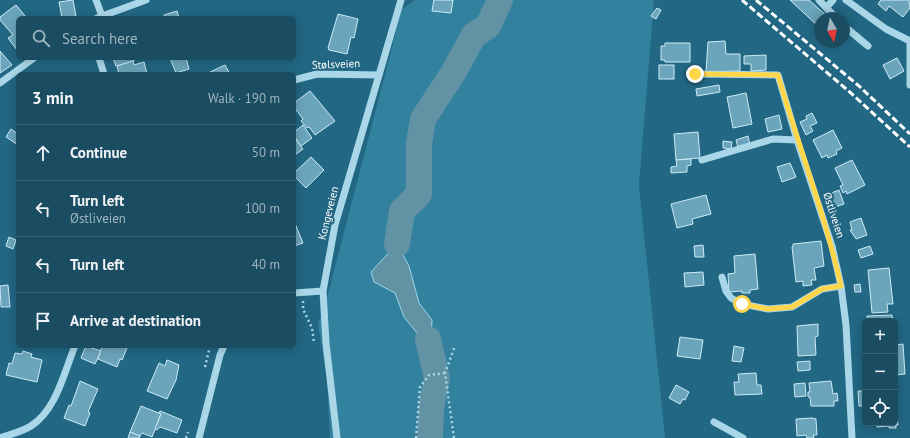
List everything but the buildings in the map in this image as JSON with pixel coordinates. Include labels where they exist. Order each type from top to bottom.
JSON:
[{"type":"street","points":[[96,0],[100,16]]},
{"type":"street","points":[[103,16],[146,0]]},
{"type":"street","name":"Kongeveien","points":[[337,438],[326,343],[323,290],[335,225],[402,0]]},
{"type":"street","points":[[819,0],[831,12]]},
{"type":"street","points":[[827,7],[833,0]]},
{"type":"street","points":[[846,0],[886,29],[910,41],[910,85]]},
{"type":"street","points":[[850,31],[868,46]]},
{"type":"street","points":[[0,83],[31,60]]},
{"type":"street","points":[[100,60],[103,72]]},
{"type":"street","name":"Stølsveien","points":[[296,79],[316,74],[379,75]]},
{"type":"street","name":"Østliveien","points":[[695,74],[778,75],[797,140],[832,246],[841,286],[846,325],[852,438]]},
{"type":"street","points":[[702,160],[773,139],[797,140]]},
{"type":"street","points":[[722,277],[726,291],[731,298],[742,304],[768,309],[792,307],[822,289],[841,286]]},
{"type":"street","points":[[296,293],[323,290]]},
{"type":"street","points":[[0,438],[31,426],[41,418],[58,389],[74,348]]},
{"type":"street","points":[[199,438],[223,348]]},
{"type":"street","points":[[714,422],[743,438]]},
{"type":"path","points":[[302,292],[303,309],[312,328],[315,350]]},
{"type":"path","points":[[454,438],[445,372],[455,346]]},
{"type":"path","points":[[416,438],[420,387],[429,375],[445,372]]},
{"type":"shaded area","points":[[415,0],[654,0],[639,185],[665,438],[330,438],[327,378],[318,324],[328,294],[402,9]]},
{"type":"shaded area","points":[[397,244],[409,266],[419,303],[432,320],[431,338],[423,340],[404,317],[395,293],[374,282],[371,272]]},
{"type":"waterway","points":[[397,244],[402,211],[419,194],[419,143],[423,119],[453,73],[474,35],[488,26],[500,0]]},
{"type":"waterway","points":[[428,339],[437,379],[431,408],[430,438]]},
{"type":"railway","points":[[742,0],[852,94],[910,147]]},
{"type":"railway","points":[[756,0],[859,86],[910,134]]},
{"type":"route","points":[[695,74],[778,75],[797,140],[832,246],[841,286],[822,289],[792,307],[768,309],[753,308],[742,304]]}]
